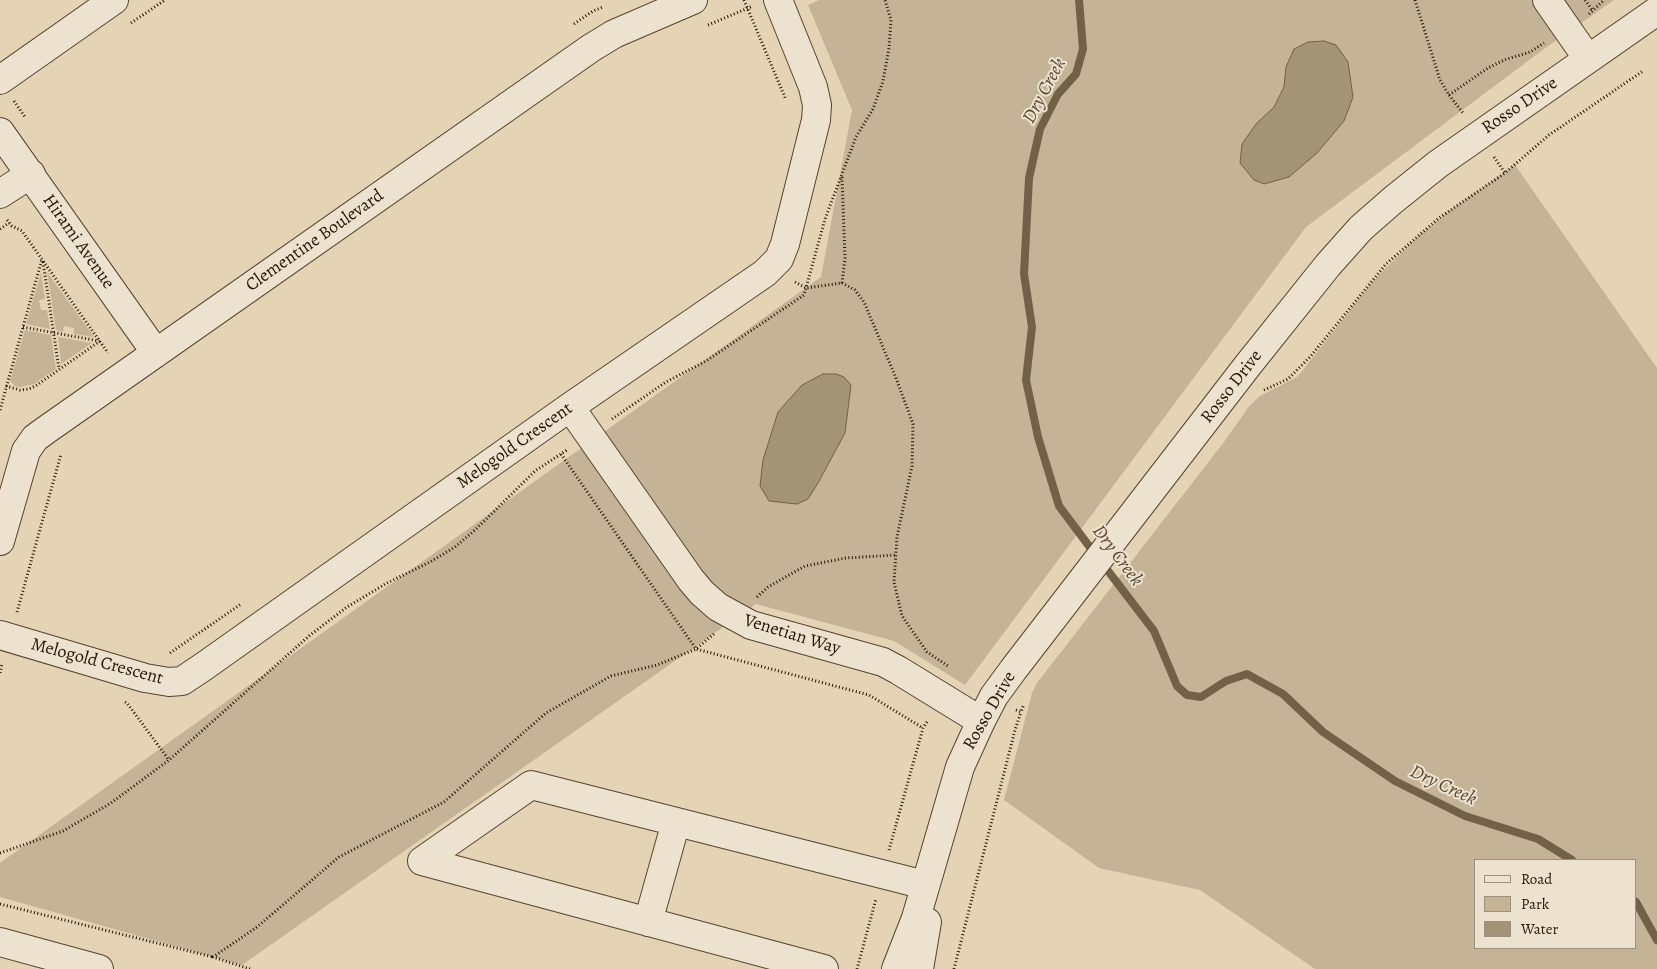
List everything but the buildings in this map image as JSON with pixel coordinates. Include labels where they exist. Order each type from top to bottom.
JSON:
[{"type":"street","points":[[0,80],[114,0]]},
{"type":"street","name":"Clementine Boulevard","points":[[0,541],[23,459],[29,446],[46,430],[591,48],[614,34],[694,0]]},
{"type":"street","name":"Melogold Crescent","points":[[0,635],[145,678],[169,682],[182,681],[570,407],[765,273],[779,260],[784,244],[816,120],[817,105],[813,87],[778,0]]},
{"type":"street","points":[[1547,0],[1588,59]]},
{"type":"street","name":"Rosso Drive","points":[[896,969],[916,918],[960,767],[994,696],[1174,460],[1328,265],[1361,228],[1438,164],[1657,11]]},
{"type":"street","name":"Hirami Avenue","points":[[0,132],[156,353]]},
{"type":"street","points":[[0,194],[31,174]]},
{"type":"street","name":"Venetian Way","points":[[570,407],[691,580],[702,594],[718,607],[751,625],[883,662],[981,721]]},
{"type":"street","points":[[824,969],[422,861],[531,785],[882,875],[928,876]]},
{"type":"street","points":[[648,922],[676,822]]},
{"type":"street","name":"Rosso Drive","points":[[919,969],[930,912],[928,876]]},
{"type":"street","points":[[0,942],[99,969]]},
{"type":"path","points":[[744,0],[786,100]]},
{"type":"path","points":[[1415,0],[1440,80],[1449,95],[1488,68],[1504,60],[1530,52],[1567,29],[1604,0]]},
{"type":"path","points":[[1585,0],[1592,11]]},
{"type":"path","points":[[1262,391],[1288,379],[1310,357],[1386,264],[1439,218],[1505,172]]},
{"type":"path","points":[[842,174],[845,258],[842,284]]},
{"type":"path","points":[[0,229],[9,223]]},
{"type":"path","points":[[0,410],[42,259],[60,369]]},
{"type":"path","points":[[769,268],[806,288],[842,284],[855,290],[864,302],[896,378],[912,424],[912,466],[897,537],[894,582],[902,616],[927,652],[956,672],[923,728],[856,969]]},
{"type":"path","points":[[6,386],[20,390],[29,389],[100,341],[23,327]]},
{"type":"path","points":[[214,957],[256,926],[339,857],[444,802],[546,713],[611,676],[657,665],[696,649],[768,587],[805,566],[846,558],[896,555]]},
{"type":"path","points":[[167,656],[249,599]]},
{"type":"path","points":[[17,611],[27,614]]},
{"type":"path","points":[[994,696],[1021,712]]},
{"type":"path","points":[[954,969],[1012,740],[1026,697]]},
{"type":"path","points":[[118,700],[127,702],[169,760]]},
{"type":"path","points":[[0,904],[214,957],[250,969]]},
{"type":"green space","points":[[819,0],[1614,0],[1544,49],[1306,227],[965,685],[894,641],[756,604],[242,965],[0,897],[0,863],[821,277],[852,110],[808,5]]},
{"type":"green space","points":[[1515,165],[1657,368],[1657,969],[1315,969],[1200,890],[1099,868],[1004,800],[1032,693],[1037,683],[1224,442],[1250,405],[1260,396],[1297,377],[1372,282],[1415,239],[1449,211]]},
{"type":"green space","points":[[47,272],[94,337],[74,334],[74,328],[64,326],[63,332],[56,330]]},
{"type":"green space","points":[[41,273],[45,299],[39,300],[41,310],[47,310],[50,329],[26,324]]},
{"type":"green space","points":[[25,330],[51,335],[56,369],[34,384],[20,387],[15,386],[10,381]]},
{"type":"green space","points":[[58,337],[92,343],[61,364]]},
{"type":"water","points":[[1324,41],[1336,45],[1348,62],[1353,97],[1344,121],[1317,153],[1289,177],[1264,184],[1254,180],[1240,163],[1242,144],[1256,124],[1274,107],[1284,87],[1286,67],[1294,49],[1308,42]]},
{"type":"water","points":[[823,374],[836,374],[844,377],[851,385],[845,433],[808,499],[797,504],[769,501],[760,486],[763,460],[778,412],[802,385]]},
{"type":"waterway","name":"Dry Creek","points":[[1079,0],[1083,49],[1076,74],[1058,94],[1040,129],[1029,178],[1024,274],[1032,327],[1026,380],[1038,437],[1059,506],[1095,554]]},
{"type":"waterway","name":"Dry Creek","points":[[1102,563],[1154,631],[1177,686],[1187,695],[1201,697],[1226,681],[1247,674],[1283,694],[1323,732],[1395,781],[1465,816],[1538,839],[1570,859]]},
{"type":"waterway","name":"Dry Creek","points":[[1637,904],[1657,940]]}]
